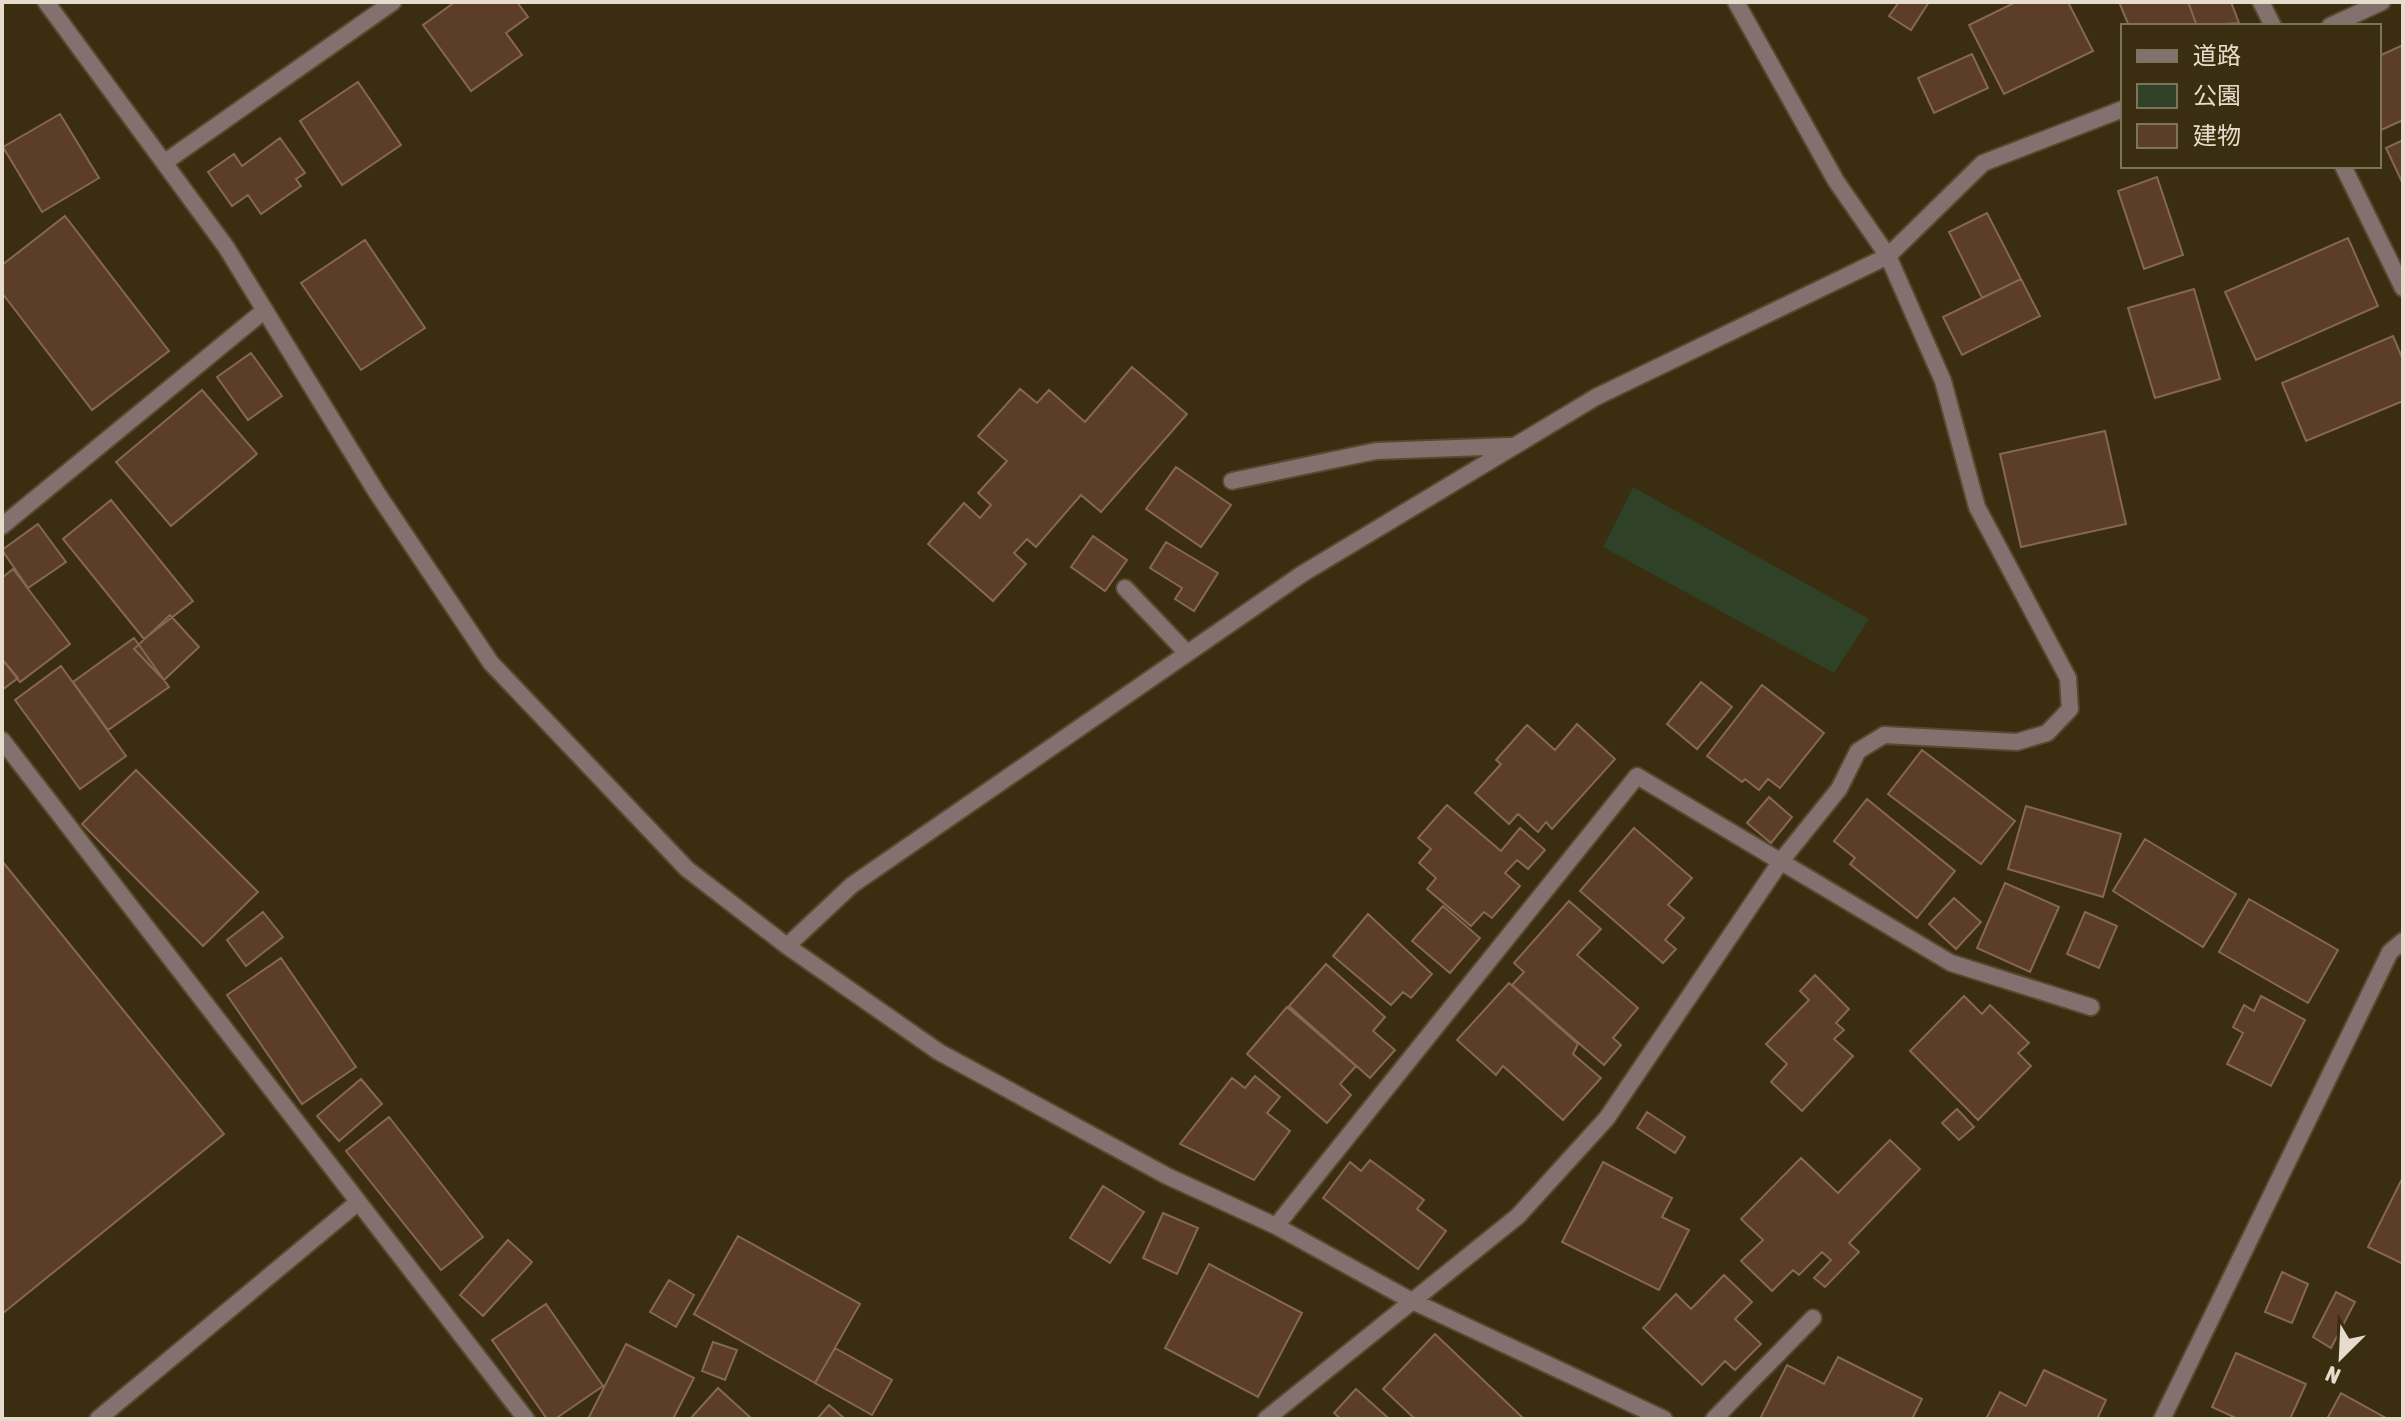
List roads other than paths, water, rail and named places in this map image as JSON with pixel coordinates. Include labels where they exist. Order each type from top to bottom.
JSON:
[{"type":"street","points":[[46,2],[226,247],[377,493],[491,663],[687,869],[787,946],[939,1052],[1167,1176],[1276,1226],[1410,1300],[1664,1419]]},
{"type":"street","points":[[165,162],[393,2]]},
{"type":"street","points":[[1266,1419],[1518,1216],[1607,1118],[1781,861],[1839,789],[1858,751],[1884,735],[2017,742],[2047,733],[2070,709],[2068,678],[1977,507],[1943,381],[1888,256],[1836,181],[1736,2]]},
{"type":"street","points":[[2261,2],[2272,24]]},
{"type":"street","points":[[2334,24],[2382,2]]},
{"type":"street","points":[[787,946],[852,885],[1302,574],[1596,397],[1888,256],[1983,163],[2121,110]]},
{"type":"street","points":[[2344,168],[2398,262],[2403,288]]},
{"type":"street","points":[[2,526],[265,310]]},
{"type":"street","points":[[1232,481],[1376,451],[1514,446]]},
{"type":"street","points":[[1125,588],[1187,653]]},
{"type":"street","points":[[2,740],[526,1419]]},
{"type":"street","points":[[1276,1226],[1637,776],[1951,963],[2091,1007]]},
{"type":"street","points":[[2162,1419],[2390,952],[2403,941]]},
{"type":"street","points":[[98,1419],[357,1203]]},
{"type":"street","points":[[1714,1419],[1813,1318]]}]
